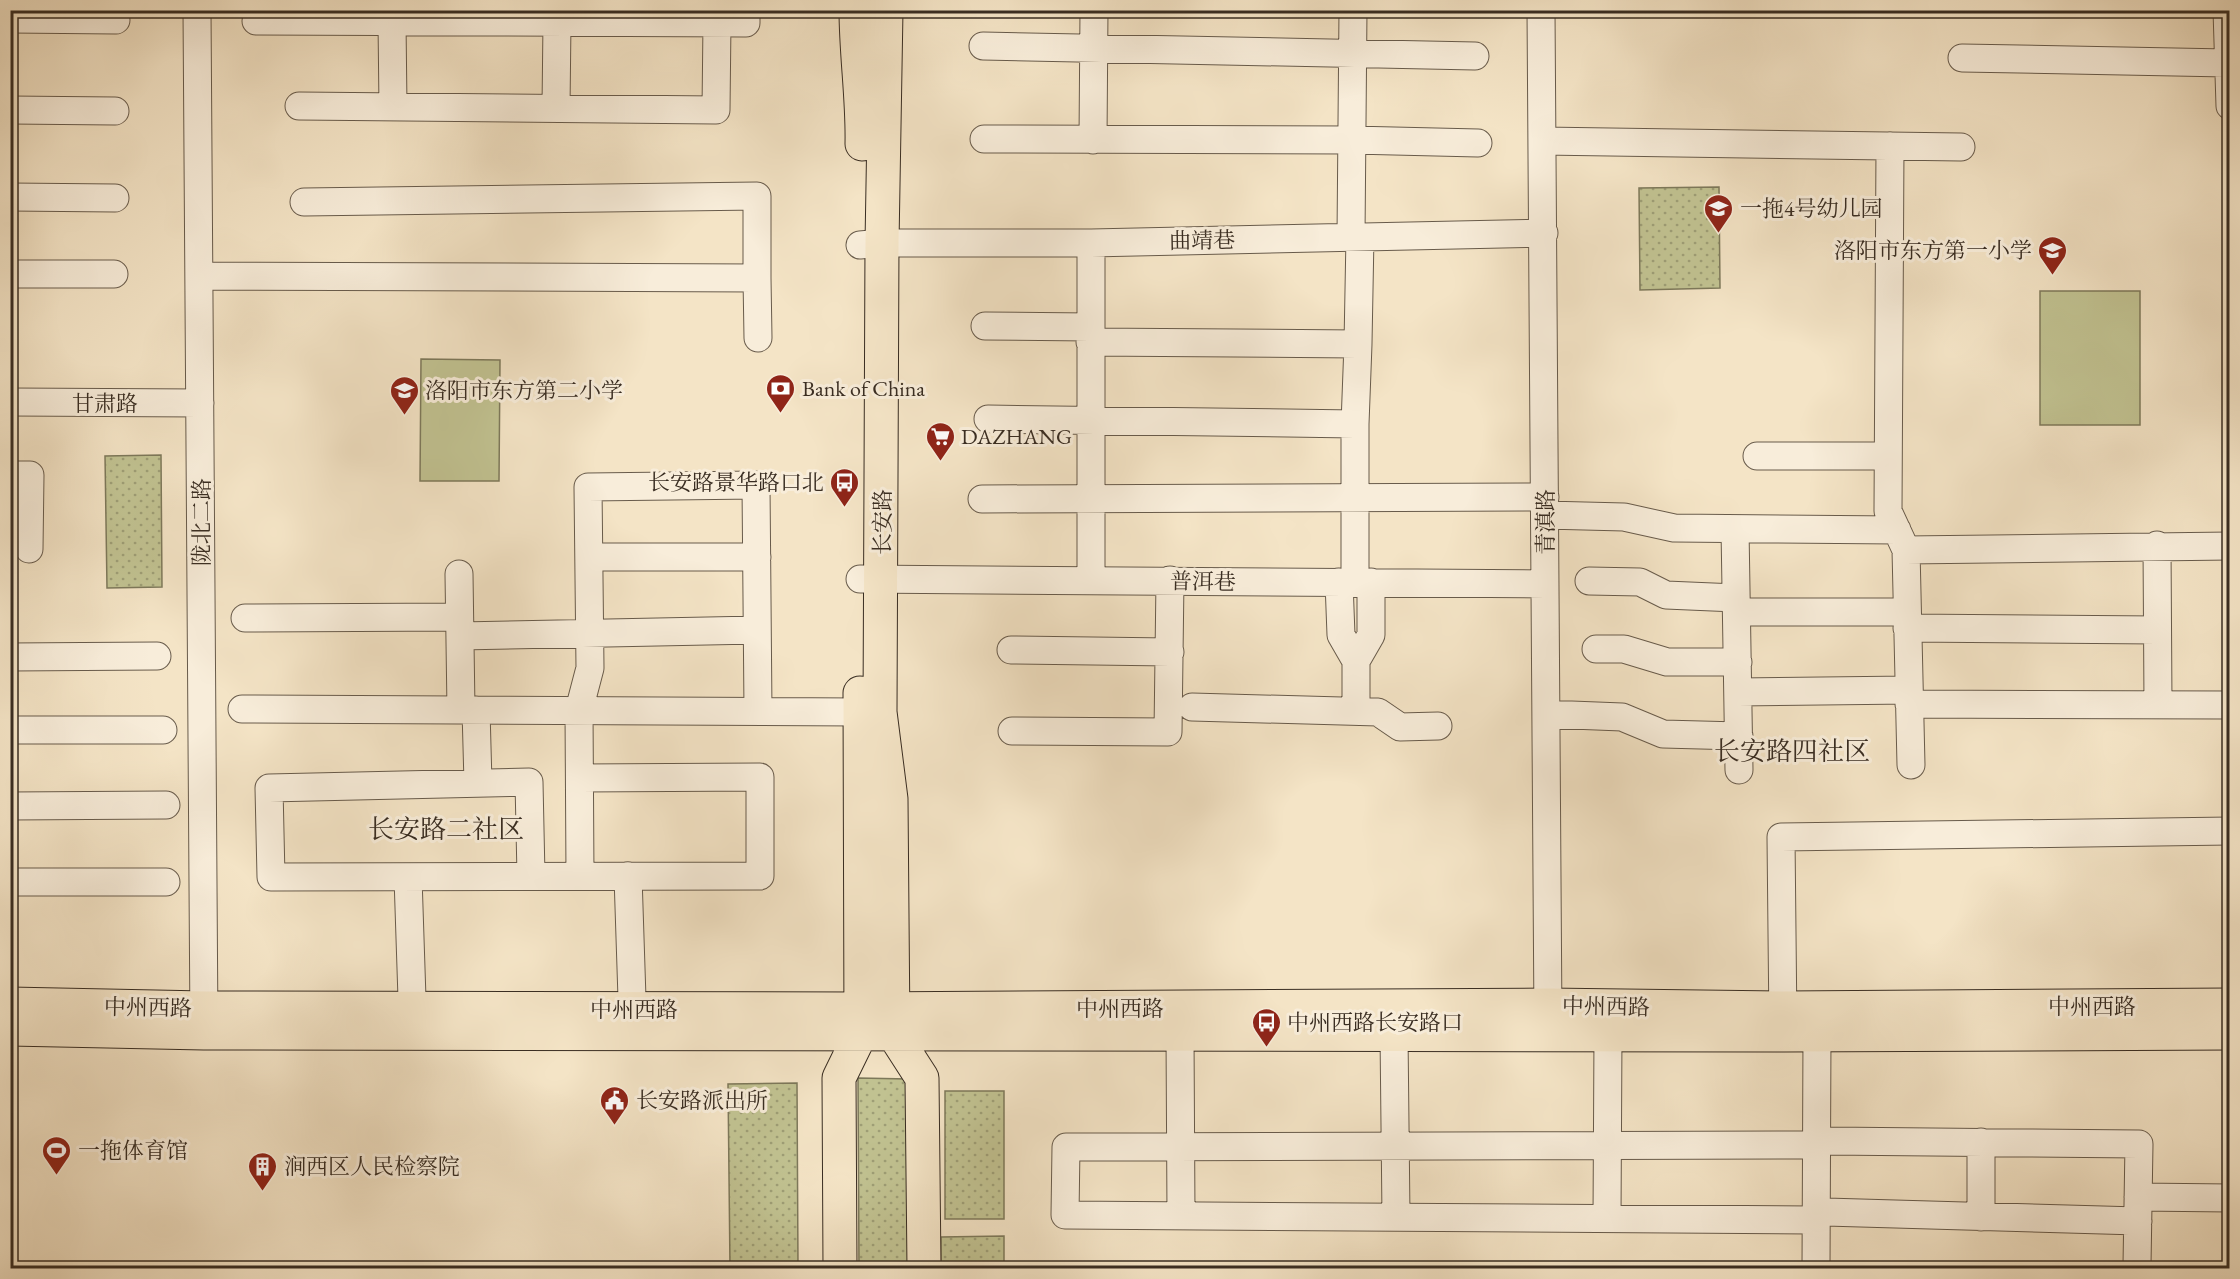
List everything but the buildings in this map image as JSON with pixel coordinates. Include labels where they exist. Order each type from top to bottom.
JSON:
[{"type":"main road","name":"长安路","points":[[856,10],[856,50],[863,114],[871,244],[871,578],[880,712],[891,800],[893,1021]]},
{"type":"main road","name":"长安路","points":[[871,244],[886,10]]},
{"type":"main road","name":"长安路","points":[[861,1021],[860,712],[871,578]]},
{"type":"main road","name":"中州西路","points":[[10,1004],[204,1020]]},
{"type":"main road","name":"中州西路","points":[[893,1021],[1180,1034],[1394,1034],[1548,1019],[1608,1034],[1783,1021],[2229,1005]]},
{"type":"main road","name":"中州西路","points":[[10,1029],[204,1020],[1548,1019],[1783,1021],[1817,1035],[2229,1033]]},
{"type":"main road","points":[[840,1269],[839,1078],[861,1021]]},
{"type":"main road","points":[[893,1021],[922,1078],[924,1269]]},
{"type":"street","name":"陇北二路","points":[[197,10],[204,1020]]},
{"type":"street","points":[[256,21],[392,22],[422,16],[557,22],[746,22],[746,10]]},
{"type":"street","points":[[1093,140],[1094,10]]},
{"type":"street","points":[[1353,10],[1352,140],[1358,344],[1355,424],[1355,582],[1341,635],[1356,661],[1356,711]]},
{"type":"street","name":"青滇路","points":[[1541,10],[1548,1019]]},
{"type":"street","points":[[2227,10],[2229,106]]},
{"type":"street","points":[[10,20],[116,20]]},
{"type":"street","points":[[392,22],[393,107]]},
{"type":"street","points":[[556,108],[557,22]]},
{"type":"street","points":[[299,106],[716,110],[717,22]]},
{"type":"street","points":[[984,46],[1475,56]]},
{"type":"street","points":[[1962,58],[2227,63]]},
{"type":"street","points":[[10,110],[115,111]]},
{"type":"street","points":[[984,139],[1352,140],[1478,143]]},
{"type":"street","points":[[1542,141],[1961,147]]},
{"type":"street","points":[[1890,146],[1888,510],[1901,540],[1907,620],[1911,765]]},
{"type":"street","points":[[304,202],[758,196],[758,338]]},
{"type":"street","points":[[10,197],[115,198]]},
{"type":"street","name":"曲靖巷","points":[[871,244],[1090,243],[1544,232]]},
{"type":"street","points":[[1090,243],[1091,580]]},
{"type":"street","points":[[10,274],[114,274]]},
{"type":"street","points":[[199,276],[757,278]]},
{"type":"street","points":[[985,326],[1090,334],[1358,344]]},
{"type":"street","name":"甘肃路","points":[[10,402],[200,403]]},
{"type":"street","points":[[988,419],[1355,424]]},
{"type":"street","points":[[1757,456],[1888,456]]},
{"type":"street","points":[[10,475],[30,475],[28,549],[20,549],[21,487],[10,487]]},
{"type":"street","points":[[580,876],[579,710],[590,668],[588,487],[756,485],[758,711]]},
{"type":"street","points":[[982,499],[1355,498],[1545,506],[1624,517],[1674,528],[1735,529],[1901,540],[2093,548],[2229,546]]},
{"type":"street","points":[[1735,529],[1739,770]]},
{"type":"street","points":[[2157,546],[2158,705]]},
{"type":"street","points":[[589,557],[757,557]]},
{"type":"street","points":[[459,574],[460,627],[478,783]]},
{"type":"street","name":"普洱巷","points":[[871,578],[1545,584]]},
{"type":"street","points":[[1012,731],[1168,732],[1170,580]]},
{"type":"street","points":[[1589,581],[1640,582],[1666,595],[1736,605],[1907,620],[2157,630]]},
{"type":"street","points":[[245,618],[590,634],[757,630]]},
{"type":"street","points":[[1596,649],[1624,649],[1667,662],[1738,662]]},
{"type":"street","points":[[1011,650],[1170,652]]},
{"type":"street","points":[[10,657],[157,656]]},
{"type":"street","points":[[1738,692],[2158,705],[2229,705]]},
{"type":"street","points":[[1192,707],[1378,712],[1400,727],[1438,726]]},
{"type":"street","points":[[242,709],[860,712]]},
{"type":"street","points":[[1546,714],[1622,717],[1663,734],[1739,736]]},
{"type":"street","points":[[10,730],[163,730]]},
{"type":"street","points":[[531,876],[529,782],[269,788],[271,877],[760,876],[760,777],[580,778]]},
{"type":"street","points":[[10,806],[166,805]]},
{"type":"street","points":[[1783,1021],[1781,837],[2229,831]]},
{"type":"street","points":[[628,876],[632,1021]]},
{"type":"street","points":[[408,877],[413,1021]]},
{"type":"street","points":[[10,882],[166,882]]},
{"type":"street","points":[[1180,1034],[1181,1216]]},
{"type":"street","points":[[1394,1034],[1396,1217]]},
{"type":"street","points":[[1607,1218],[1608,1034]]},
{"type":"street","points":[[1816,1267],[1817,1035]]},
{"type":"street","points":[[2137,1265],[2138,1209],[2139,1144],[1829,1141],[1807,1145],[1066,1147],[1065,1215],[1810,1220],[1826,1212],[1981,1217],[2138,1209],[2229,1198]]},
{"type":"street","points":[[1981,1142],[1981,1217]]},
{"type":"green space","points":[[1719,187],[1720,288],[1640,290],[1639,188]]},
{"type":"green space","points":[[2040,291],[2140,291],[2140,425],[2040,425]]},
{"type":"green space","points":[[421,359],[500,360],[499,481],[420,481]]},
{"type":"green space","points":[[161,455],[162,587],[107,588],[105,456]]},
{"type":"green space","points":[[858,1078],[908,1079],[908,1268],[859,1268]]},
{"type":"green space","points":[[797,1083],[798,1268],[730,1268],[728,1084]]},
{"type":"green space","points":[[945,1091],[1004,1091],[1004,1219],[945,1219]]},
{"type":"green space","points":[[1004,1236],[1004,1268],[941,1268],[941,1237]]},
{"type":"place","name":"一拖4号幼儿园","points":[[1719,234]]},
{"type":"place","name":"洛阳市东方第一小学","points":[[2053,276]]},
{"type":"place","name":"Bank of China","points":[[781,414]]},
{"type":"place","name":"洛阳市东方第二小学","points":[[404,416]]},
{"type":"place","name":"DAZHANG","points":[[940,462]]},
{"type":"place","name":"长安路景华路口北","points":[[845,508]]},
{"type":"place","name":"中州西路长安路口","points":[[1266,1048]]},
{"type":"place","name":"长安路派出所","points":[[615,1126]]},
{"type":"place","name":"一拖体育馆","points":[[57,1176]]},
{"type":"place","name":"涧西区人民检察院","points":[[263,1192]]},
{"type":"district","name":"长安路四社区","points":[[1792,751]]},
{"type":"district","name":"长安路二社区","points":[[446,829]]}]
